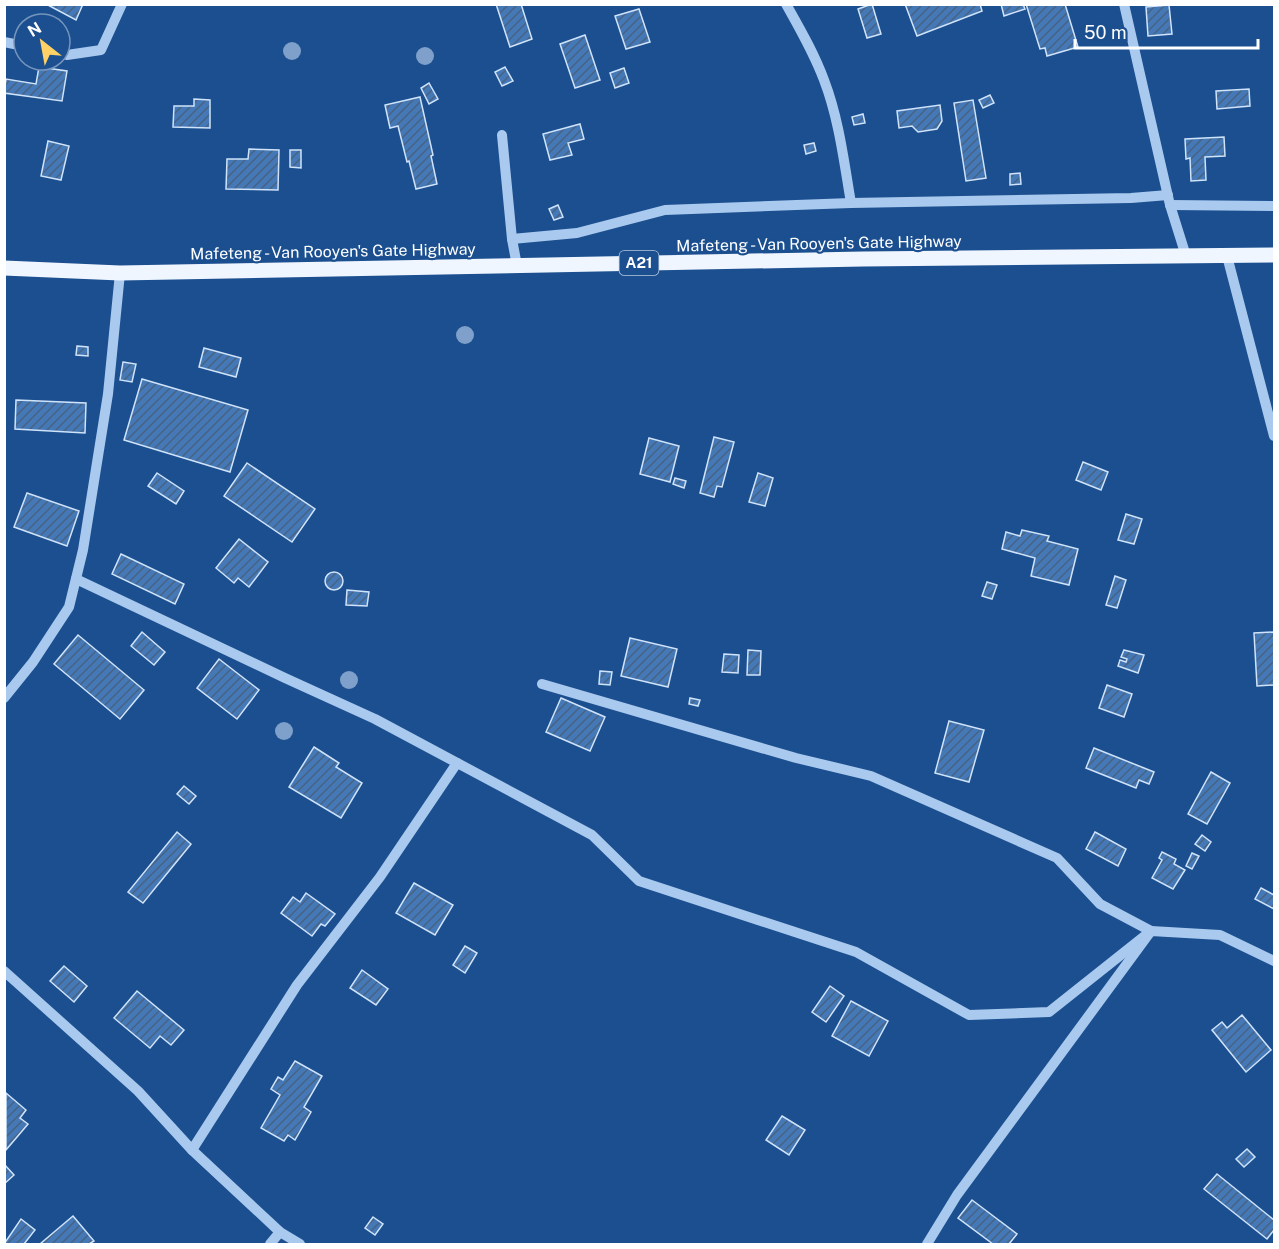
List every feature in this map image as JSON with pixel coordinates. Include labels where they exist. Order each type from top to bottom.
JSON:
[{"type":"main road","name":"Mafeteng - Van Rooyen's Gate Highway","points":[[4,268],[120,273],[863,259],[1275,255]]},
{"type":"street","points":[[72,54],[101,51],[122,4]]},
{"type":"street","points":[[786,4],[825,81],[841,142],[851,203]]},
{"type":"street","points":[[1124,4],[1169,200],[1186,256]]},
{"type":"street","points":[[502,135],[512,239],[517,266]]},
{"type":"street","points":[[512,239],[577,234],[665,210],[851,203],[1131,198],[1275,206]]},
{"type":"street","points":[[1227,256],[1275,436]]},
{"type":"street","points":[[4,698],[33,662],[69,607],[82,550],[108,394],[120,273]]},
{"type":"street","points":[[76,579],[375,719],[592,835],[639,881],[856,952],[969,1015],[1049,1012],[1151,931]]},
{"type":"street","points":[[542,684],[796,758],[871,776],[1057,858],[1101,904],[1151,931],[1220,935],[1275,961]]},
{"type":"street","points":[[192,1150],[297,985],[380,877],[457,763]]},
{"type":"street","points":[[927,1245],[957,1195],[1151,931]]},
{"type":"street","points":[[4,971],[138,1091],[192,1150],[280,1232],[300,1245]]},
{"type":"street","points":[[270,1245],[280,1232]]},
{"type":"building","points":[[46,4],[83,4],[76,20],[72,18],[72,12],[61,12]]},
{"type":"building","points":[[496,4],[521,4],[532,39],[510,47]]},
{"type":"building","points":[[872,4],[881,34],[867,38],[858,9]]},
{"type":"building","points":[[905,4],[980,4],[982,11],[917,36]]},
{"type":"building","points":[[1001,4],[1023,4],[1025,9],[1004,16]]},
{"type":"building","points":[[1026,4],[1065,4],[1078,47],[1047,56],[1045,48],[1040,49]]},
{"type":"building","points":[[1169,5],[1172,34],[1148,36],[1146,7]]},
{"type":"building","points":[[639,9],[650,42],[626,49],[615,16]]},
{"type":"building","points":[[585,35],[600,80],[575,88],[560,44]]},
{"type":"building","points":[[505,67],[513,81],[502,86],[495,72]]},
{"type":"building","points":[[624,68],[629,83],[615,88],[610,73]]},
{"type":"building","points":[[38,72],[67,72],[62,101],[4,93],[6,79],[36,84]]},
{"type":"building","points":[[429,83],[438,99],[429,104],[421,88]]},
{"type":"building","points":[[1249,89],[1250,106],[1217,109],[1216,91]]},
{"type":"building","points":[[990,95],[994,103],[983,108],[979,100]]},
{"type":"building","points":[[420,97],[437,184],[416,189],[398,126],[390,128],[385,105]]},
{"type":"building","points":[[194,99],[210,100],[210,128],[173,127],[174,106],[194,106]]},
{"type":"building","points":[[973,100],[986,178],[966,181],[954,103]]},
{"type":"building","points":[[940,105],[942,121],[937,129],[918,132],[912,126],[899,128],[897,111]]},
{"type":"building","points":[[863,114],[865,123],[854,125],[852,117]]},
{"type":"building","points":[[580,124],[584,139],[568,143],[572,155],[550,160],[543,134]]},
{"type":"building","points":[[1224,137],[1225,156],[1205,157],[1206,180],[1191,181],[1190,158],[1186,159],[1185,139]]},
{"type":"building","points":[[48,141],[69,146],[61,180],[41,176]]},
{"type":"building","points":[[814,143],[816,151],[806,154],[804,145]]},
{"type":"building","points":[[249,149],[279,150],[278,190],[226,189],[227,159],[248,159]]},
{"type":"building","points":[[290,150],[301,150],[301,168],[290,167]]},
{"type":"building","points":[[1020,173],[1021,184],[1010,185],[1010,174]]},
{"type":"building","points":[[558,205],[563,217],[554,220],[549,209]]},
{"type":"building","points":[[77,346],[88,347],[88,356],[76,355]]},
{"type":"building","points":[[204,348],[241,358],[236,377],[199,367]]},
{"type":"building","points":[[123,362],[136,364],[132,382],[120,380]]},
{"type":"building","points":[[142,379],[248,410],[230,472],[124,440]]},
{"type":"building","points":[[16,400],[86,403],[85,433],[15,429]]},
{"type":"building","points":[[714,437],[734,442],[722,487],[717,486],[714,497],[700,493]]},
{"type":"building","points":[[649,438],[679,446],[670,482],[640,474]]},
{"type":"building","points":[[1083,462],[1108,472],[1101,490],[1076,480]]},
{"type":"building","points":[[247,463],[315,509],[292,542],[224,496]]},
{"type":"building","points":[[157,473],[184,491],[176,504],[148,486]]},
{"type":"building","points":[[758,473],[773,478],[765,506],[749,502]]},
{"type":"building","points":[[675,478],[686,481],[684,488],[673,484]]},
{"type":"building","points":[[27,493],[79,511],[67,546],[14,527]]},
{"type":"building","points":[[1126,514],[1142,519],[1134,544],[1118,540]]},
{"type":"building","points":[[1022,530],[1049,536],[1047,541],[1078,549],[1069,585],[1031,576],[1035,558],[1002,549],[1006,532],[1020,536]]},
{"type":"building","points":[[239,539],[268,562],[249,587],[238,578],[234,583],[216,568]]},
{"type":"building","points":[[121,554],[184,584],[175,604],[112,574]]},
{"type":"building","points":[[330,572],[338,572],[343,577],[341,588],[330,590],[325,585],[325,577]]},
{"type":"building","points":[[1115,576],[1126,580],[1117,608],[1106,605]]},
{"type":"building","points":[[987,582],[997,585],[992,599],[982,596]]},
{"type":"building","points":[[347,590],[369,592],[367,606],[346,605]]},
{"type":"building","points":[[142,632],[165,652],[154,665],[131,646]]},
{"type":"building","points":[[1274,632],[1274,685],[1257,686],[1254,633]]},
{"type":"building","points":[[78,635],[144,690],[120,719],[54,664]]},
{"type":"building","points":[[630,638],[677,649],[668,687],[621,676]]},
{"type":"building","points":[[748,650],[761,651],[760,675],[747,675]]},
{"type":"building","points":[[1124,650],[1144,655],[1138,673],[1118,666],[1120,660],[1126,662],[1127,659],[1121,657]]},
{"type":"building","points":[[724,654],[739,655],[738,673],[722,672]]},
{"type":"building","points":[[219,659],[259,690],[237,719],[197,688]]},
{"type":"building","points":[[600,671],[612,672],[610,685],[599,684]]},
{"type":"building","points":[[1107,685],[1132,694],[1124,717],[1099,708]]},
{"type":"building","points":[[561,698],[605,717],[590,751],[546,732]]},
{"type":"building","points":[[690,698],[700,700],[698,706],[689,704]]},
{"type":"building","points":[[949,721],[984,730],[969,782],[935,773]]},
{"type":"building","points":[[314,747],[339,763],[336,767],[362,783],[341,818],[289,787]]},
{"type":"building","points":[[1094,748],[1154,772],[1149,784],[1139,780],[1136,788],[1086,768]]},
{"type":"building","points":[[1211,772],[1230,783],[1207,824],[1188,814]]},
{"type":"building","points":[[184,786],[196,796],[189,804],[177,794]]},
{"type":"building","points":[[177,832],[191,844],[143,903],[128,892]]},
{"type":"building","points":[[1095,832],[1126,849],[1118,866],[1086,849]]},
{"type":"building","points":[[1202,835],[1211,842],[1205,851],[1195,844]]},
{"type":"building","points":[[1162,852],[1176,859],[1174,864],[1185,870],[1173,889],[1152,878],[1162,860],[1159,858]]},
{"type":"building","points":[[1192,853],[1199,856],[1192,869],[1186,866]]},
{"type":"building","points":[[414,883],[453,905],[435,935],[396,913]]},
{"type":"building","points":[[1261,888],[1274,895],[1274,909],[1255,899]]},
{"type":"building","points":[[306,893],[335,914],[325,926],[321,924],[312,936],[281,913],[293,897],[300,902]]},
{"type":"building","points":[[465,946],[477,953],[465,973],[453,965]]},
{"type":"building","points":[[64,966],[87,986],[74,1002],[50,981]]},
{"type":"building","points":[[362,970],[388,989],[376,1005],[350,988]]},
{"type":"building","points":[[830,986],[844,996],[826,1022],[812,1012]]},
{"type":"building","points":[[137,991],[184,1030],[171,1045],[160,1036],[150,1048],[114,1018]]},
{"type":"building","points":[[851,1001],[888,1021],[869,1056],[832,1036]]},
{"type":"building","points":[[1242,1015],[1271,1050],[1246,1072],[1212,1030],[1222,1022],[1227,1028]]},
{"type":"building","points":[[295,1061],[322,1076],[304,1107],[311,1112],[295,1140],[288,1135],[284,1141],[261,1128],[280,1095],[271,1089],[278,1077],[283,1080]]},
{"type":"building","points":[[6,1093],[26,1110],[20,1118],[28,1124],[6,1150]]},
{"type":"building","points":[[782,1116],[805,1130],[789,1155],[766,1140]]},
{"type":"building","points":[[1247,1149],[1255,1157],[1244,1167],[1236,1159]]},
{"type":"building","points":[[4,1164],[14,1175],[4,1184]]},
{"type":"building","points":[[1217,1174],[1274,1220],[1274,1230],[1267,1239],[1204,1189]]},
{"type":"building","points":[[972,1200],[1017,1234],[1009,1244],[993,1244],[958,1218]]},
{"type":"building","points":[[73,1216],[94,1241],[89,1244],[40,1244]]},
{"type":"building","points":[[373,1217],[383,1224],[375,1235],[365,1228]]},
{"type":"building","points":[[21,1219],[35,1230],[24,1244],[4,1244]]}]
